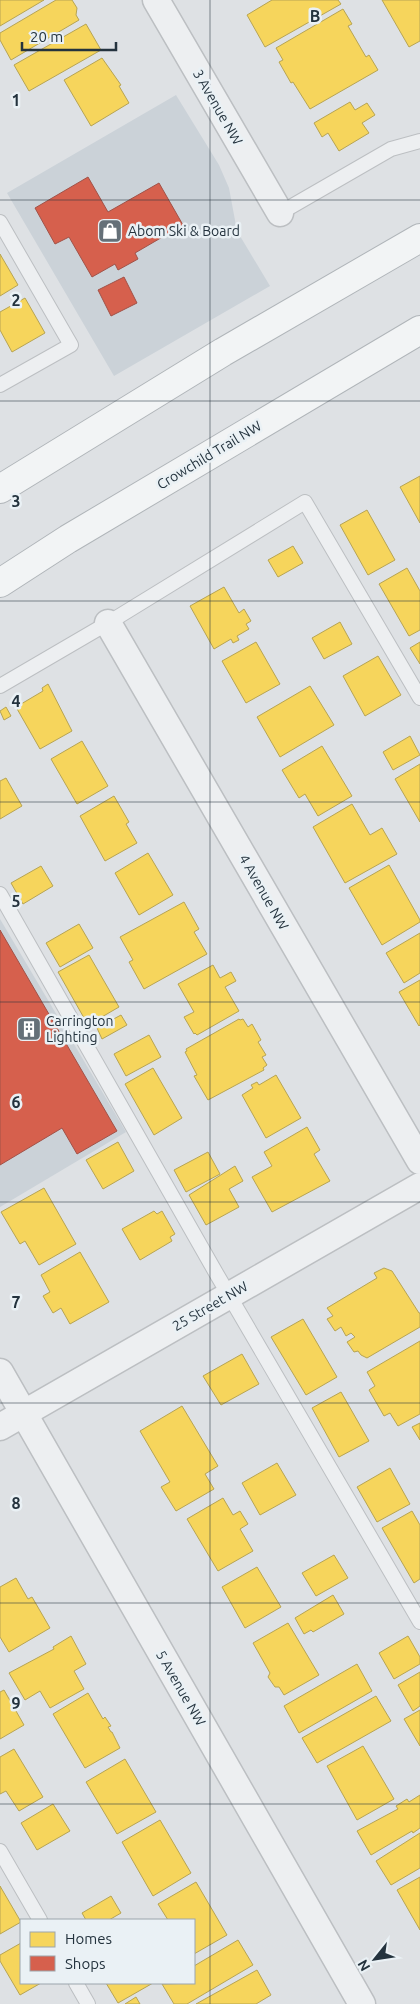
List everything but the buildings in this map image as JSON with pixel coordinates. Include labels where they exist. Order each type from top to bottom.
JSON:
[{"type":"highway","points":[[0,490],[223,352],[420,238]]},
{"type":"highway","name":"Crowchild Trail NW","points":[[0,583],[68,540],[420,330]]},
{"type":"street","name":"3 Avenue NW","points":[[156,0],[280,213]]},
{"type":"street","name":"4 Avenue NW","points":[[108,623],[420,1161]]},
{"type":"street","name":"25 Street NW","points":[[0,1426],[420,1186]]},
{"type":"street","name":"5 Avenue NW","points":[[0,1372],[362,2004]]},
{"type":"lane","points":[[280,213],[391,149],[420,141]]},
{"type":"lane","points":[[0,222],[71,345],[0,385]]},
{"type":"lane","points":[[0,686],[108,623],[305,502],[420,698]]},
{"type":"lane","points":[[0,894],[229,1295],[420,1622]]},
{"type":"lane","points":[[0,1851],[39,1919]]},
{"type":"lane","points":[[77,1984],[88,2004]]},
{"type":"shaded area","points":[[176,95],[219,165],[229,188],[237,231],[270,286],[114,376],[7,193]]},
{"type":"shaded area","name":"Carrington Lighting","points":[[0,919],[126,1132],[0,1207]]},
{"type":"place","name":"Abom Ski & Board","points":[[110,231]]},
{"type":"place","name":"Carrington Lighting","points":[[29,1029]]}]
